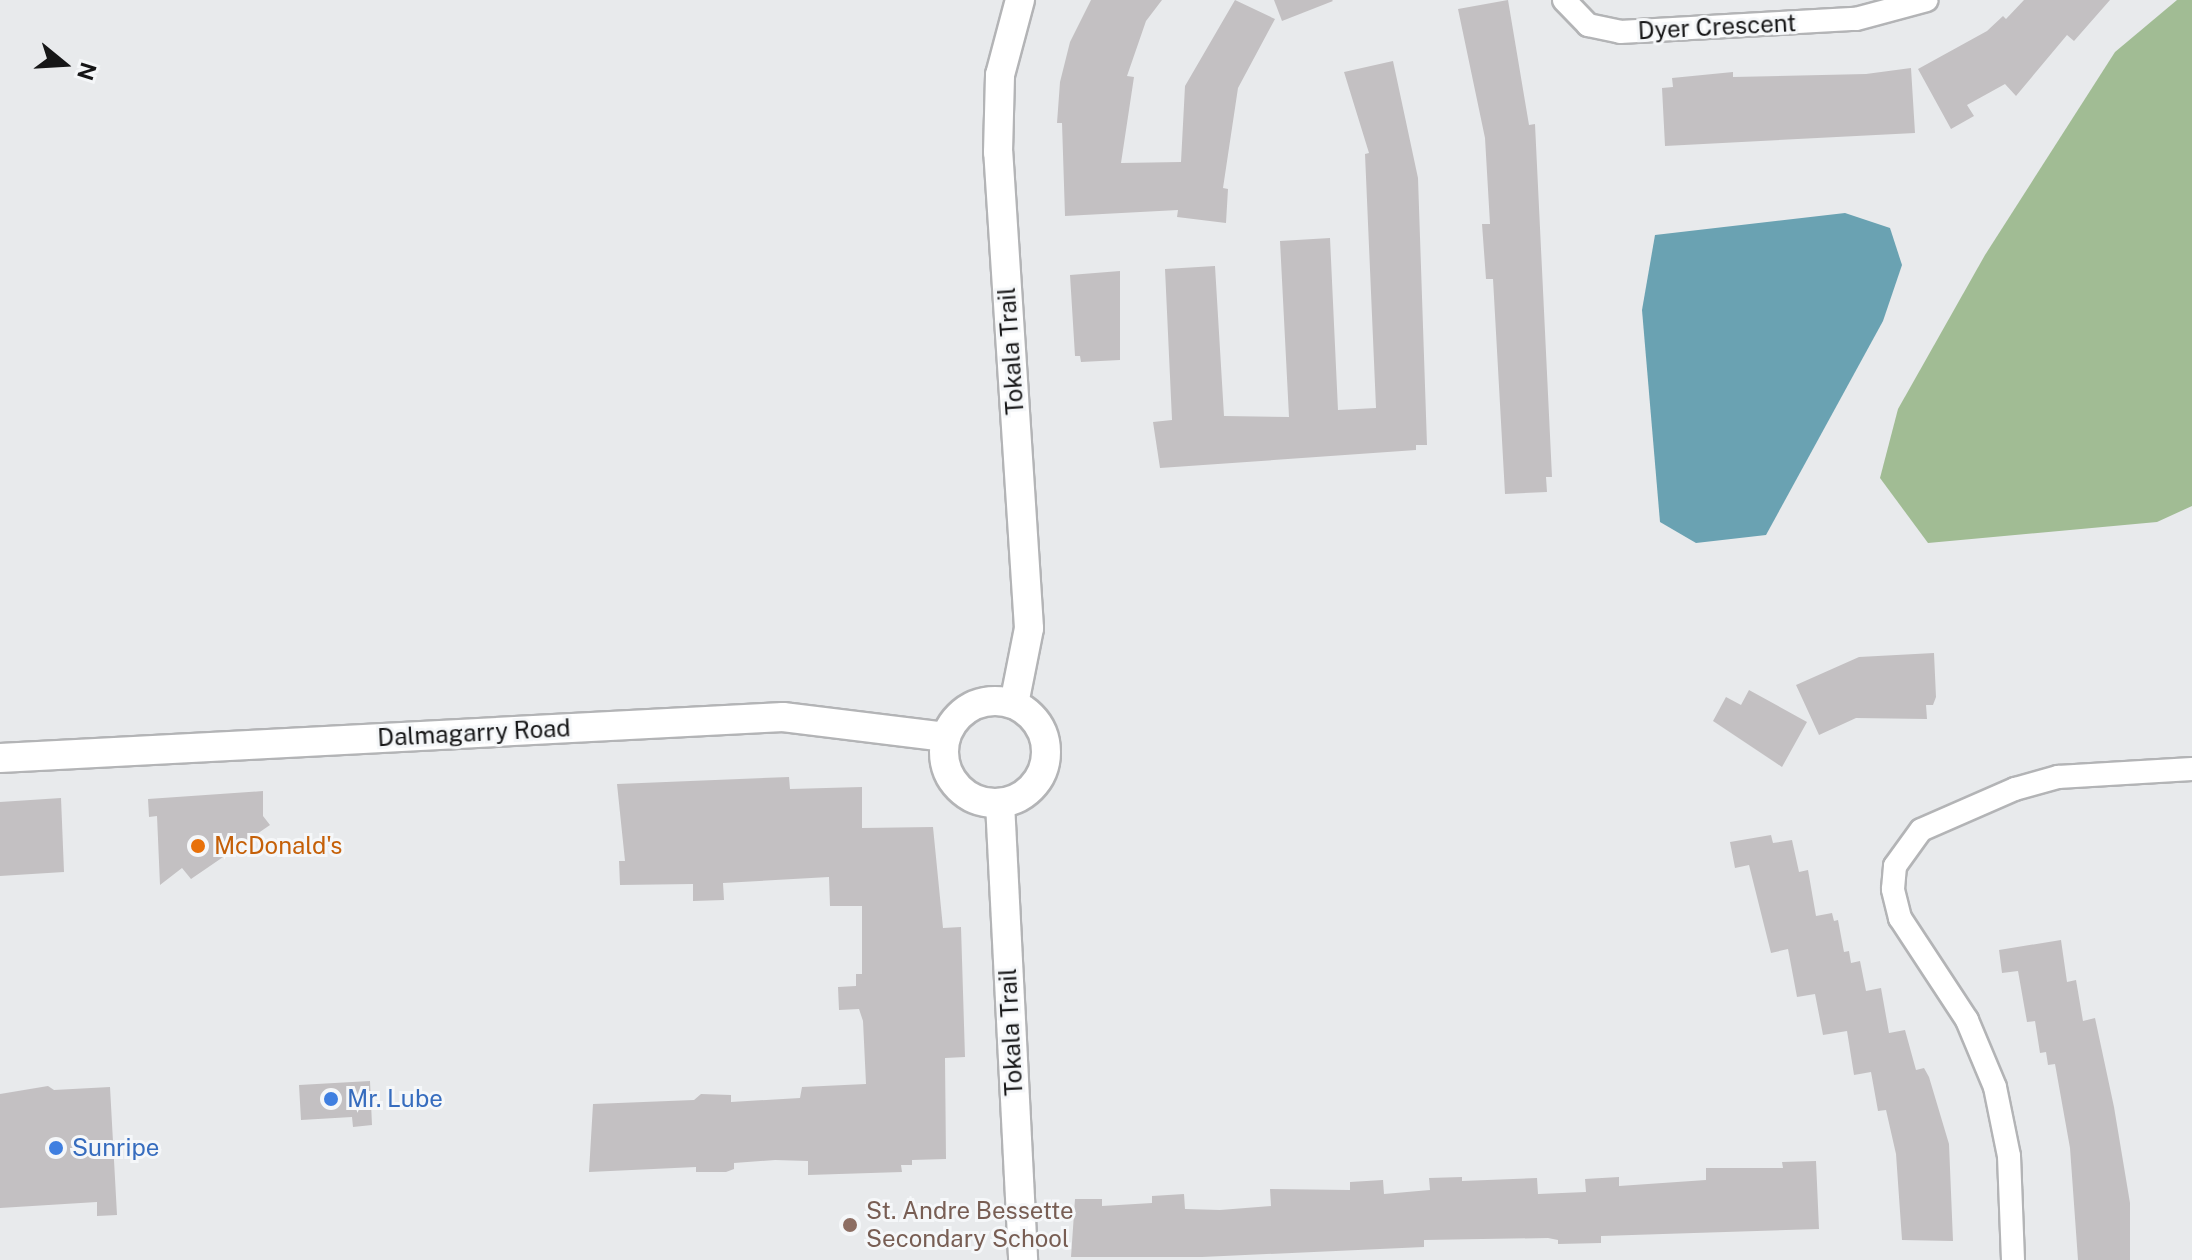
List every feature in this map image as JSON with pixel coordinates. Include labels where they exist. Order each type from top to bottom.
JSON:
[{"type":"street","name":"Tokala Trail","points":[[1014,704],[1029,628],[998,152],[1000,75],[1020,0]]},
{"type":"street","name":"Dyer Crescent","points":[[1564,0],[1588,25],[1620,32],[1856,19],[1927,0]]},
{"type":"street","points":[[981,702],[1014,704],[1040,725],[1046,759],[1031,789],[1000,803],[984,802],[956,785],[947,770],[946,737],[954,722],[981,702]]},
{"type":"street","name":"Dalmagarry Road","points":[[0,758],[783,717],[946,737]]},
{"type":"street","points":[[2013,1260],[2009,1156],[1995,1087],[1967,1020],[1900,918],[1893,889],[1895,866],[1921,830],[2015,789],[2058,777],[2192,769]]},
{"type":"street","name":"Tokala Trail","points":[[1000,803],[1023,1260]]},
{"type":"green space","points":[[2177,0],[2192,0],[2192,506],[2157,522],[1928,543],[1880,478],[1898,409],[1985,255],[2115,52]]},
{"type":"water","points":[[1845,213],[1890,228],[1902,265],[1883,321],[1766,535],[1696,543],[1660,522],[1642,310],[1655,235]]},
{"type":"building","points":[[1091,0],[1162,0],[1146,21],[1127,76],[1134,77],[1121,163],[1181,162],[1185,86],[1235,0],[1275,19],[1238,88],[1223,188],[1228,189],[1226,223],[1177,217],[1178,210],[1065,216],[1062,123],[1057,123],[1060,82],[1070,42]]},
{"type":"building","points":[[1274,0],[1332,0],[1333,1],[1282,21]]},
{"type":"building","points":[[1508,0],[1529,125],[1535,124],[1552,477],[1546,477],[1547,492],[1505,494],[1493,279],[1486,279],[1482,224],[1490,224],[1485,138],[1458,9]]},
{"type":"building","points":[[2024,0],[2110,0],[2074,41],[2067,35],[2016,96],[2005,84],[1967,105],[1974,116],[1951,129],[1918,69],[1987,31],[2003,16],[2006,19]]},
{"type":"building","points":[[1393,61],[1418,178],[1427,445],[1416,445],[1416,450],[1160,468],[1153,422],[1172,420],[1165,269],[1215,266],[1224,416],[1289,417],[1280,241],[1330,238],[1338,410],[1376,408],[1365,154],[1369,153],[1344,72]]},
{"type":"building","points":[[1911,68],[1915,133],[1665,146],[1662,88],[1673,87],[1672,78],[1733,72],[1733,77],[1866,74]]},
{"type":"building","points":[[1120,271],[1120,360],[1081,362],[1080,356],[1075,356],[1070,275]]},
{"type":"building","points":[[1934,653],[1936,697],[1933,705],[1926,705],[1927,719],[1856,718],[1819,735],[1796,685],[1859,657]]},
{"type":"building","points":[[1749,690],[1807,722],[1782,767],[1713,721],[1726,697],[1741,705]]},
{"type":"building","points":[[789,777],[790,789],[862,787],[862,828],[933,827],[943,928],[961,927],[965,1057],[945,1058],[946,1159],[912,1160],[912,1165],[901,1165],[902,1172],[808,1175],[808,1161],[775,1160],[734,1163],[734,1169],[726,1172],[696,1172],[696,1167],[589,1172],[593,1104],[694,1100],[701,1094],[731,1095],[731,1102],[800,1098],[802,1087],[866,1084],[863,1021],[859,1009],[839,1010],[838,987],[856,986],[856,974],[862,974],[862,906],[830,906],[829,877],[723,883],[724,900],[693,901],[693,884],[620,885],[619,861],[625,861],[617,784]]},
{"type":"building","name":"McDonald's","points":[[263,791],[263,816],[270,825],[191,879],[182,868],[160,885],[157,816],[149,817],[148,799]]},
{"type":"building","points":[[61,798],[64,872],[0,876],[0,802]]},
{"type":"building","points":[[1771,835],[1773,843],[1792,840],[1799,872],[1808,870],[1816,916],[1832,913],[1834,921],[1838,920],[1844,952],[1849,951],[1851,963],[1860,961],[1866,991],[1881,988],[1889,1033],[1905,1030],[1916,1070],[1924,1068],[1929,1077],[1949,1144],[1953,1241],[1902,1240],[1896,1154],[1886,1110],[1878,1111],[1871,1072],[1854,1075],[1847,1031],[1823,1035],[1815,994],[1797,997],[1788,949],[1771,953],[1749,865],[1735,868],[1730,842]]},
{"type":"building","points":[[2061,940],[2067,982],[2076,980],[2083,1021],[2095,1018],[2130,1203],[2130,1260],[2078,1260],[2070,1148],[2055,1064],[2048,1065],[2046,1052],[2040,1053],[2035,1021],[2027,1022],[2018,971],[2002,973],[1999,950]]},
{"type":"building","points":[[370,1081],[372,1125],[353,1127],[352,1117],[301,1120],[299,1085]]},
{"type":"building","name":"Sunripe","points":[[48,1086],[54,1090],[110,1087],[117,1215],[97,1216],[97,1202],[0,1208],[0,1094]]},
{"type":"building","points":[[1816,1161],[1819,1229],[1601,1236],[1601,1243],[1558,1244],[1558,1240],[1548,1238],[1424,1240],[1424,1247],[1202,1257],[1071,1257],[1075,1199],[1102,1199],[1102,1206],[1152,1203],[1152,1196],[1184,1194],[1185,1209],[1220,1210],[1271,1206],[1270,1189],[1350,1190],[1350,1182],[1383,1180],[1384,1194],[1430,1190],[1429,1178],[1462,1177],[1462,1181],[1537,1178],[1538,1194],[1586,1192],[1585,1179],[1619,1177],[1619,1186],[1706,1180],[1706,1168],[1783,1168],[1782,1162]]},
{"type":"place","name":"McDonald's","points":[[198,846]]},
{"type":"place","name":"Mr. Lube","points":[[331,1099]]},
{"type":"place","name":"Sunripe","points":[[56,1148]]},
{"type":"place","name":"St. Andre Bessette Secondary School","points":[[850,1225]]}]
